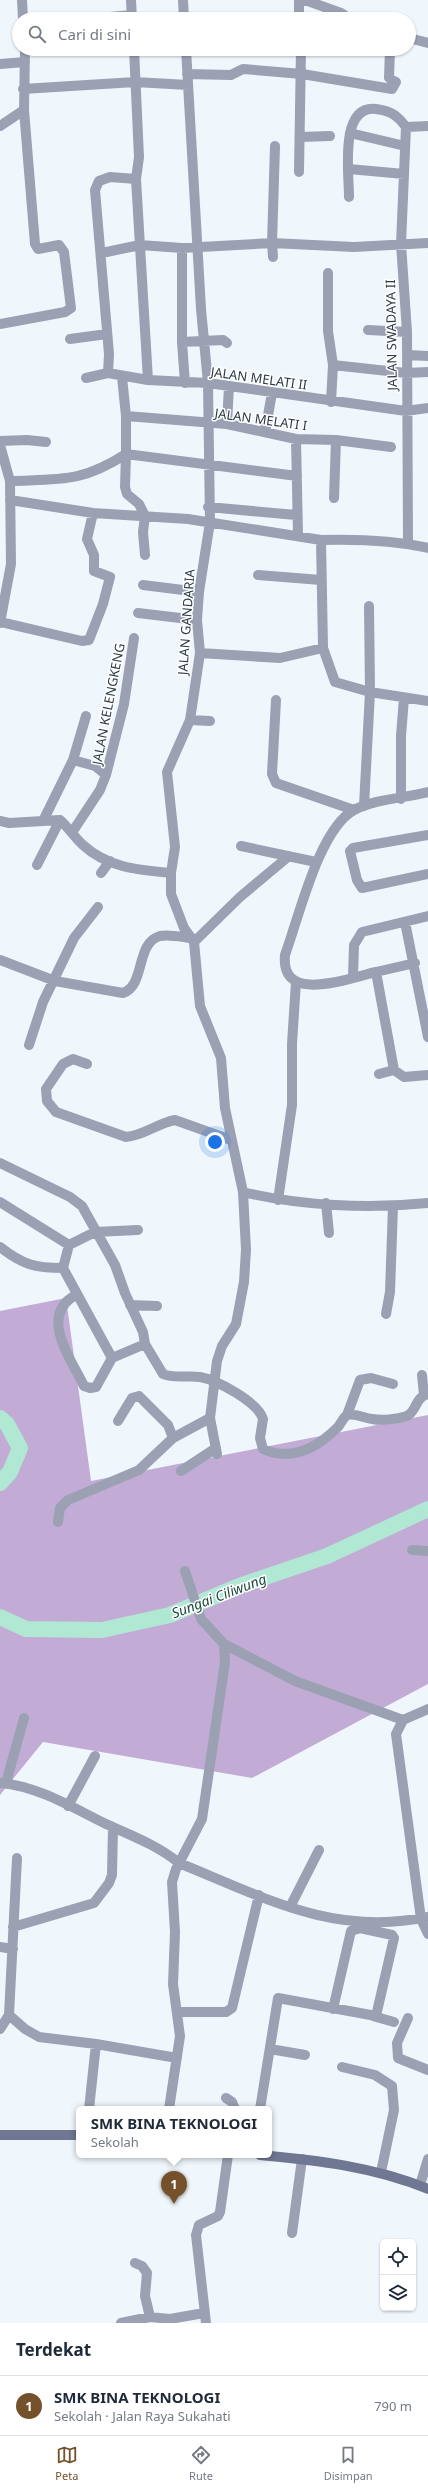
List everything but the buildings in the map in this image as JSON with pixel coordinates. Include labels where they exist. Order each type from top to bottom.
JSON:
[{"type":"main road","points":[[0,2135],[76,2135]]},
{"type":"main road","points":[[272,2156],[302,2159],[381,2172],[424,2187]]},
{"type":"street","points":[[22,0],[23,12]]},
{"type":"street","points":[[131,0],[132,12]]},
{"type":"street","points":[[183,0],[184,12]]},
{"type":"street","points":[[299,0],[299,12]]},
{"type":"street","points":[[305,0],[338,12]]},
{"type":"street","points":[[416,40],[428,43]]},
{"type":"street","points":[[0,324],[65,312],[71,308],[64,252],[59,245],[35,248],[24,110],[23,89],[25,56]]},
{"type":"street","points":[[134,56],[139,157],[136,179],[148,380]]},
{"type":"street","name":"JALAN GANDARIA","points":[[181,1471],[216,1451],[210,1418],[217,1361],[222,1346],[236,1324],[244,1282],[246,1250],[243,1192],[225,1108],[221,1058],[200,1006],[193,940],[184,928],[171,894],[171,873],[175,847],[167,772],[190,720],[200,653],[197,620],[199,592],[210,522],[208,507],[208,383],[197,246],[187,56]]},
{"type":"street","points":[[299,172],[302,74],[301,56]]},
{"type":"street","points":[[188,74],[232,75],[243,69],[302,74],[392,89],[396,82],[389,78],[389,56]]},
{"type":"street","points":[[0,64],[25,62]]},
{"type":"street","points":[[23,89],[135,82],[188,85]]},
{"type":"street","points":[[350,197],[350,133],[353,120],[358,114],[369,108],[391,112],[399,117],[406,127],[428,126]]},
{"type":"street","points":[[0,126],[24,110]]},
{"type":"street","name":"JALAN SWADAYA II","points":[[406,127],[401,244],[407,332],[406,411],[408,452],[408,544]]},
{"type":"street","points":[[350,133],[405,146]]},
{"type":"street","points":[[300,138],[330,136]]},
{"type":"street","points":[[273,257],[272,243],[275,146]]},
{"type":"street","points":[[349,169],[404,174]]},
{"type":"street","points":[[108,373],[102,253],[98,231],[95,190],[99,181],[110,177],[136,179]]},
{"type":"street","points":[[102,253],[140,246],[182,248],[272,243],[354,247],[428,243]]},
{"type":"street","points":[[182,248],[182,342],[185,383]]},
{"type":"street","points":[[328,273],[328,331],[333,365],[331,402]]},
{"type":"street","points":[[368,330],[407,332]]},
{"type":"street","points":[[70,340],[107,334]]},
{"type":"street","points":[[182,342],[223,340],[227,343]]},
{"type":"street","points":[[407,355],[428,356]]},
{"type":"street","points":[[333,365],[406,373],[428,372]]},
{"type":"street","name":"JALAN MELATI II","points":[[86,378],[108,373],[122,377],[148,380],[208,383],[331,402],[406,411],[428,408]]},
{"type":"street","points":[[122,377],[126,416],[127,494],[136,500],[145,516],[143,532],[145,555]]},
{"type":"street","points":[[227,424],[229,386]]},
{"type":"street","points":[[265,432],[272,393]]},
{"type":"street","name":"JALAN MELATI I","points":[[126,416],[209,424],[227,424],[296,439],[336,440],[391,447]]},
{"type":"street","points":[[296,439],[296,515],[298,535]]},
{"type":"street","points":[[0,442],[27,440],[46,442]]},
{"type":"street","points":[[334,498],[336,440]]},
{"type":"street","points":[[1,451],[10,481],[11,564],[0,622],[82,641],[89,640],[103,604],[110,577],[94,571],[94,555],[87,540],[93,513]]},
{"type":"street","points":[[0,488],[10,481],[79,478],[95,472],[126,454],[297,476]]},
{"type":"street","points":[[10,500],[93,513],[210,522],[298,535],[321,540],[358,540],[408,544],[428,548]]},
{"type":"street","points":[[208,507],[296,515]]},
{"type":"street","points":[[321,540],[323,648],[335,682],[370,692],[428,701]]},
{"type":"street","points":[[258,575],[321,580]]},
{"type":"street","points":[[143,585],[199,592]]},
{"type":"street","points":[[359,808],[370,692],[369,606]]},
{"type":"street","points":[[138,613],[197,620]]},
{"type":"street","name":"JALAN KELENGKENG","points":[[73,831],[100,790],[106,775],[124,704],[134,638]]},
{"type":"street","points":[[200,653],[280,658],[323,648]]},
{"type":"street","points":[[401,799],[401,736],[404,698]]},
{"type":"street","points":[[276,700],[272,774],[276,783],[359,808]]},
{"type":"street","points":[[72,760],[86,716]]},
{"type":"street","points":[[190,720],[210,721]]},
{"type":"street","name":"JALAN KELENGKENG","points":[[43,821],[72,760],[95,766],[106,775]]},
{"type":"street","points":[[415,963],[322,985],[296,982],[287,974],[284,965],[285,955],[316,862],[328,836],[336,824],[359,808],[428,792]]},
{"type":"street","points":[[0,821],[9,823],[60,820],[73,831],[82,844],[110,862],[127,869],[171,873]]},
{"type":"street","points":[[37,865],[60,820]]},
{"type":"street","points":[[428,834],[353,848],[350,851],[357,880],[362,888],[428,874]]},
{"type":"street","points":[[241,846],[316,862]]},
{"type":"street","points":[[0,960],[55,982],[123,993],[130,990],[134,985],[144,954],[155,939],[165,936],[193,940],[240,897],[289,856]]},
{"type":"street","points":[[102,873],[110,862]]},
{"type":"street","points":[[29,1045],[43,1002],[55,982],[74,938],[98,906]]},
{"type":"street","points":[[353,977],[354,945],[358,936],[368,929],[428,916]]},
{"type":"street","points":[[405,922],[415,963],[428,1037]]},
{"type":"street","points":[[376,972],[394,1070],[404,1077],[428,1075]]},
{"type":"street","points":[[278,1200],[292,1106],[292,1044],[296,982]]},
{"type":"street","points":[[87,1064],[72,1059],[63,1064],[46,1089],[47,1101],[56,1112],[126,1137],[134,1136],[165,1122],[175,1120],[231,1140]]},
{"type":"street","points":[[379,1074],[394,1070]]},
{"type":"street","points":[[0,1163],[70,1198],[86,1212],[95,1232],[115,1265],[130,1306],[139,1324],[145,1344],[162,1374],[202,1377],[226,1386],[262,1414],[261,1445],[263,1449],[274,1453],[296,1454],[311,1449],[339,1426],[347,1415],[360,1380],[371,1378],[393,1384]]},
{"type":"street","points":[[243,1192],[278,1200],[393,1207],[428,1203]]},
{"type":"street","points":[[0,1202],[69,1244]]},
{"type":"street","points":[[326,1203],[329,1232]]},
{"type":"street","points":[[386,1314],[390,1292],[393,1207]]},
{"type":"street","points":[[69,1244],[95,1232],[138,1230]]},
{"type":"street","points":[[69,1244],[63,1268],[76,1295],[112,1358]]},
{"type":"street","points":[[0,1247],[18,1260],[39,1268],[63,1268]]},
{"type":"street","points":[[76,1295],[62,1305],[58,1318],[58,1328],[64,1347],[84,1386],[96,1387],[112,1358],[145,1344]]},
{"type":"street","points":[[130,1306],[157,1306]]},
{"type":"street","points":[[347,1415],[356,1414],[379,1420],[401,1417],[412,1413],[419,1398],[426,1395],[422,1375]]},
{"type":"street","points":[[118,1421],[132,1398],[139,1396],[168,1425],[173,1438]]},
{"type":"street","points":[[58,1522],[60,1508],[68,1500],[139,1470],[173,1438],[210,1418]]},
{"type":"street","points":[[412,1550],[428,1551]]},
{"type":"street","points":[[185,1571],[201,1619],[224,1644],[295,1682],[403,1720],[428,1709]]},
{"type":"street","points":[[169,2106],[180,2036],[173,1984],[175,1932],[172,1882],[179,1863],[202,1819],[225,1662],[224,1644]]},
{"type":"street","points":[[24,1718],[3,1783],[42,1793],[165,1852],[179,1863],[290,1907],[338,1921],[395,1922],[425,1918]]},
{"type":"street","points":[[403,1720],[396,1738],[428,1934]]},
{"type":"street","points":[[68,1806],[95,1756]]},
{"type":"street","points":[[13,1927],[94,1903],[109,1883],[112,1875],[113,1827]]},
{"type":"street","points":[[290,1907],[319,1850]]},
{"type":"street","points":[[0,2028],[9,2015],[17,1858]]},
{"type":"street","points":[[177,2012],[226,2012],[232,2008],[259,1895]]},
{"type":"street","points":[[333,2009],[348,1937],[351,1931],[360,1928],[392,1935],[394,1938],[378,2014],[373,2016]]},
{"type":"street","points":[[0,1947],[13,1948]]},
{"type":"street","points":[[260,2106],[278,1998],[373,2016],[394,2022]]},
{"type":"street","points":[[9,2015],[24,2029],[39,2037],[96,2044],[177,2058]]},
{"type":"street","points":[[408,2018],[397,2043],[398,2058],[428,2070]]},
{"type":"street","points":[[89,2106],[96,2044]]},
{"type":"street","points":[[270,2049],[304,2055]]},
{"type":"street","points":[[342,2067],[375,2075],[392,2086],[394,2110],[381,2172]]},
{"type":"street","points":[[226,2098],[232,2102],[234,2106]]},
{"type":"street","points":[[120,2323],[150,2317],[170,2319],[205,2318],[196,2235],[199,2225],[218,2216],[220,2212],[228,2158]]},
{"type":"street","points":[[292,2232],[302,2159]]},
{"type":"street","points":[[424,2187],[428,2159]]},
{"type":"street","points":[[135,2263],[142,2266],[147,2273],[145,2296],[150,2317]]},
{"type":"shaded area","points":[[66,1298],[91,1481],[428,1415],[428,1684],[252,1778],[43,1742],[0,1795],[0,1311]]},
{"type":"waterway","name":"Sungai Ciliwung","points":[[0,1418],[7,1424],[20,1448],[10,1472],[0,1483]]},
{"type":"waterway","name":"Sungai Ciliwung","points":[[0,1617],[26,1629],[102,1630],[170,1615],[242,1585],[327,1556],[428,1509]]},
{"type":"place","name":"SMK BINA TEKNOLOGI","points":[[174,2204]]}]
